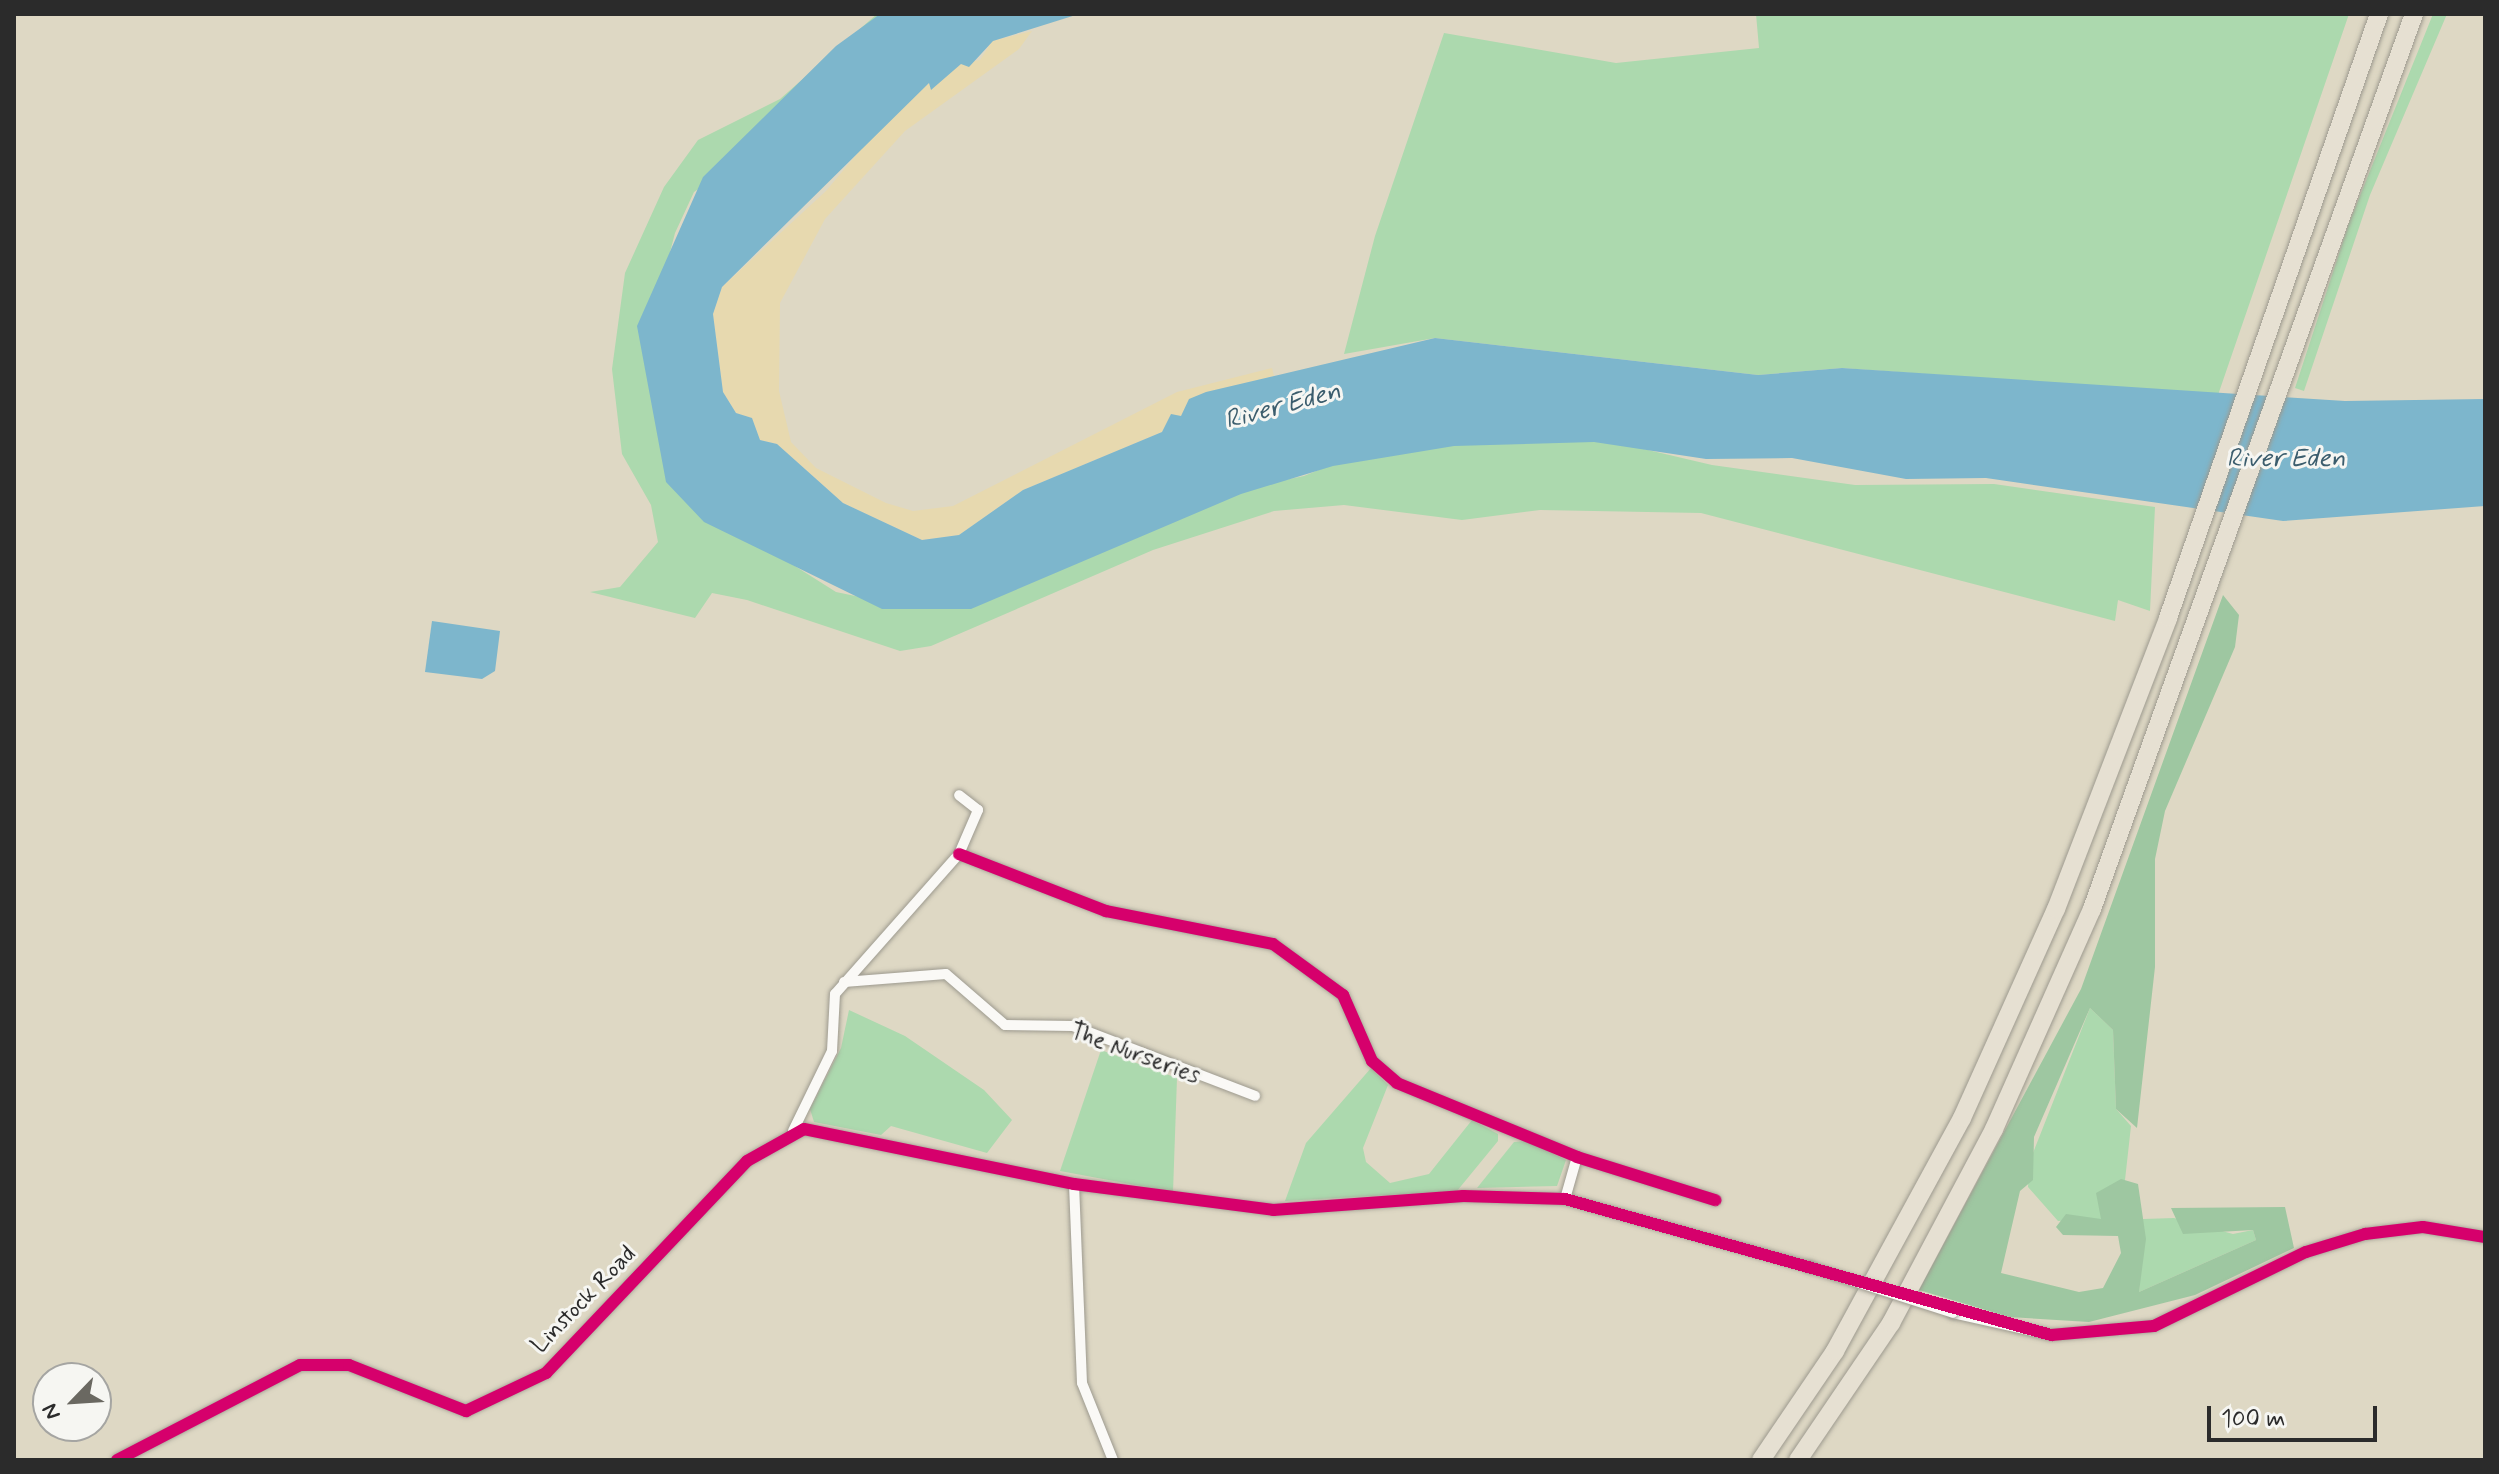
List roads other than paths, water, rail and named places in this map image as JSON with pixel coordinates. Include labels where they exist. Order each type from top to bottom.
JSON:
[{"type":"highway","points":[[1761,1460],[1835,1351],[1962,1118],[2056,909],[2168,618],[2294,249],[2379,14]]},
{"type":"highway","points":[[1798,1460],[1891,1323],[1994,1129],[2092,909],[2414,14]]},
{"type":"street","points":[[959,795],[978,810],[959,854],[844,982],[833,1005],[832,1051],[793,1131],[1074,1184],[1273,1210],[1463,1196],[1565,1199],[1810,1267],[1953,1313],[2051,1335],[2154,1326],[2306,1252],[2365,1234],[2423,1227],[2485,1237]]},
{"type":"street","points":[[959,854],[1106,911],[1273,944],[1343,995],[1372,1061],[1397,1083],[1577,1157],[1715,1200]]},
{"type":"street","name":"The Nurseries","points":[[844,982],[946,974],[1005,1025],[1073,1026],[1255,1096]]},
{"type":"street","name":"Linstock Road","points":[[117,1460],[300,1365],[349,1365],[466,1411],[546,1373],[747,1161],[793,1131]]},
{"type":"street","points":[[1565,1199],[1577,1157]]},
{"type":"street","points":[[1074,1184],[1082,1383],[1113,1460]]},
{"type":"water","name":"River Eden","points":[[880,14],[1079,14],[993,41],[969,67],[961,64],[931,90],[929,83],[722,287],[713,314],[723,392],[736,413],[752,418],[760,440],[777,444],[843,503],[922,540],[959,535],[1023,490],[1162,432],[1171,414],[1181,416],[1189,399],[1206,392],[1435,338],[1758,375],[1842,368],[2345,401],[2485,399],[2485,506],[2283,521],[1986,478],[1906,479],[1792,458],[1706,459],[1594,442],[1454,446],[1333,466],[1241,494],[971,609],[882,609],[704,522],[666,482],[637,326],[703,177],[836,46]]},
{"type":"water","points":[[432,621],[500,631],[495,671],[482,679],[425,672]]}]
